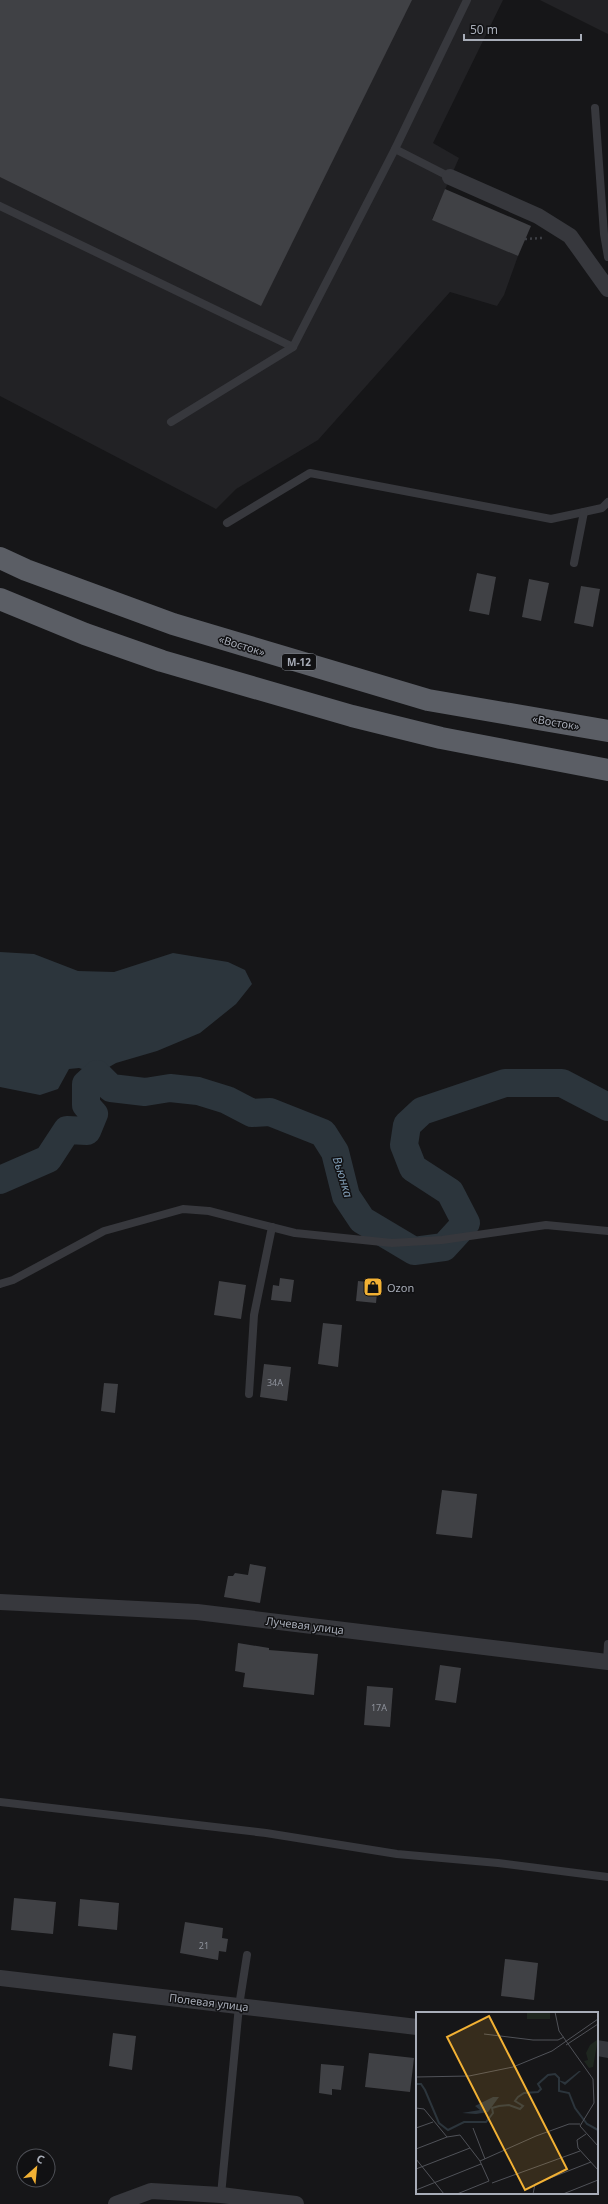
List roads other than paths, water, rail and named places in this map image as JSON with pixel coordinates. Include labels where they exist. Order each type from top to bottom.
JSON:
[{"type":"highway","name":"«Восток»","points":[[0,558],[26,570],[173,624],[428,700],[608,731]]},
{"type":"highway","points":[[0,599],[85,634],[162,661],[352,716],[441,738],[608,770]]},
{"type":"street","points":[[450,177],[538,216],[570,236],[608,289]]},
{"type":"street","name":"Лучевая улица","points":[[0,1602],[197,1612],[608,1662]]},
{"type":"street","name":"Полевая улица","points":[[0,1978],[416,2027]]},
{"type":"street","points":[[598,2048],[608,2050]]},
{"type":"street","points":[[116,2204],[151,2191],[220,2194],[296,2204]]},
{"type":"lane","points":[[171,422],[293,347],[396,148],[467,0]]},
{"type":"lane","points":[[595,108],[603,217],[608,257]]},
{"type":"lane","points":[[396,148],[450,177]]},
{"type":"lane","points":[[0,206],[293,347]]},
{"type":"lane","points":[[603,217],[608,207]]},
{"type":"lane","points":[[227,523],[310,473],[551,519],[602,508],[608,502]]},
{"type":"lane","points":[[574,563],[584,512]]},
{"type":"lane","points":[[0,1284],[13,1280],[104,1231],[183,1209],[209,1211],[296,1233],[392,1243],[442,1240],[546,1225],[608,1232]]},
{"type":"lane","points":[[250,1394],[254,1315],[272,1227]]},
{"type":"lane","points":[[608,1644],[608,1662]]},
{"type":"lane","points":[[0,1802],[266,1833],[397,1854],[498,1862],[608,1877]]},
{"type":"lane","points":[[220,2194],[239,2006],[247,1956]]},
{"type":"waterway","name":"Вьюнка","points":[[0,1180],[48,1159],[67,1130],[87,1131],[94,1114],[86,1105],[86,1084],[97,1074],[111,1088],[145,1092],[170,1088],[198,1091],[227,1100],[252,1113],[270,1112],[323,1133],[335,1152],[346,1196],[362,1220],[414,1251],[444,1247],[466,1223],[450,1192],[413,1168],[404,1145],[407,1125],[422,1111],[505,1083],[562,1083],[608,1107]]},
{"type":"place","name":"Ozon","points":[[373,1287]]}]
